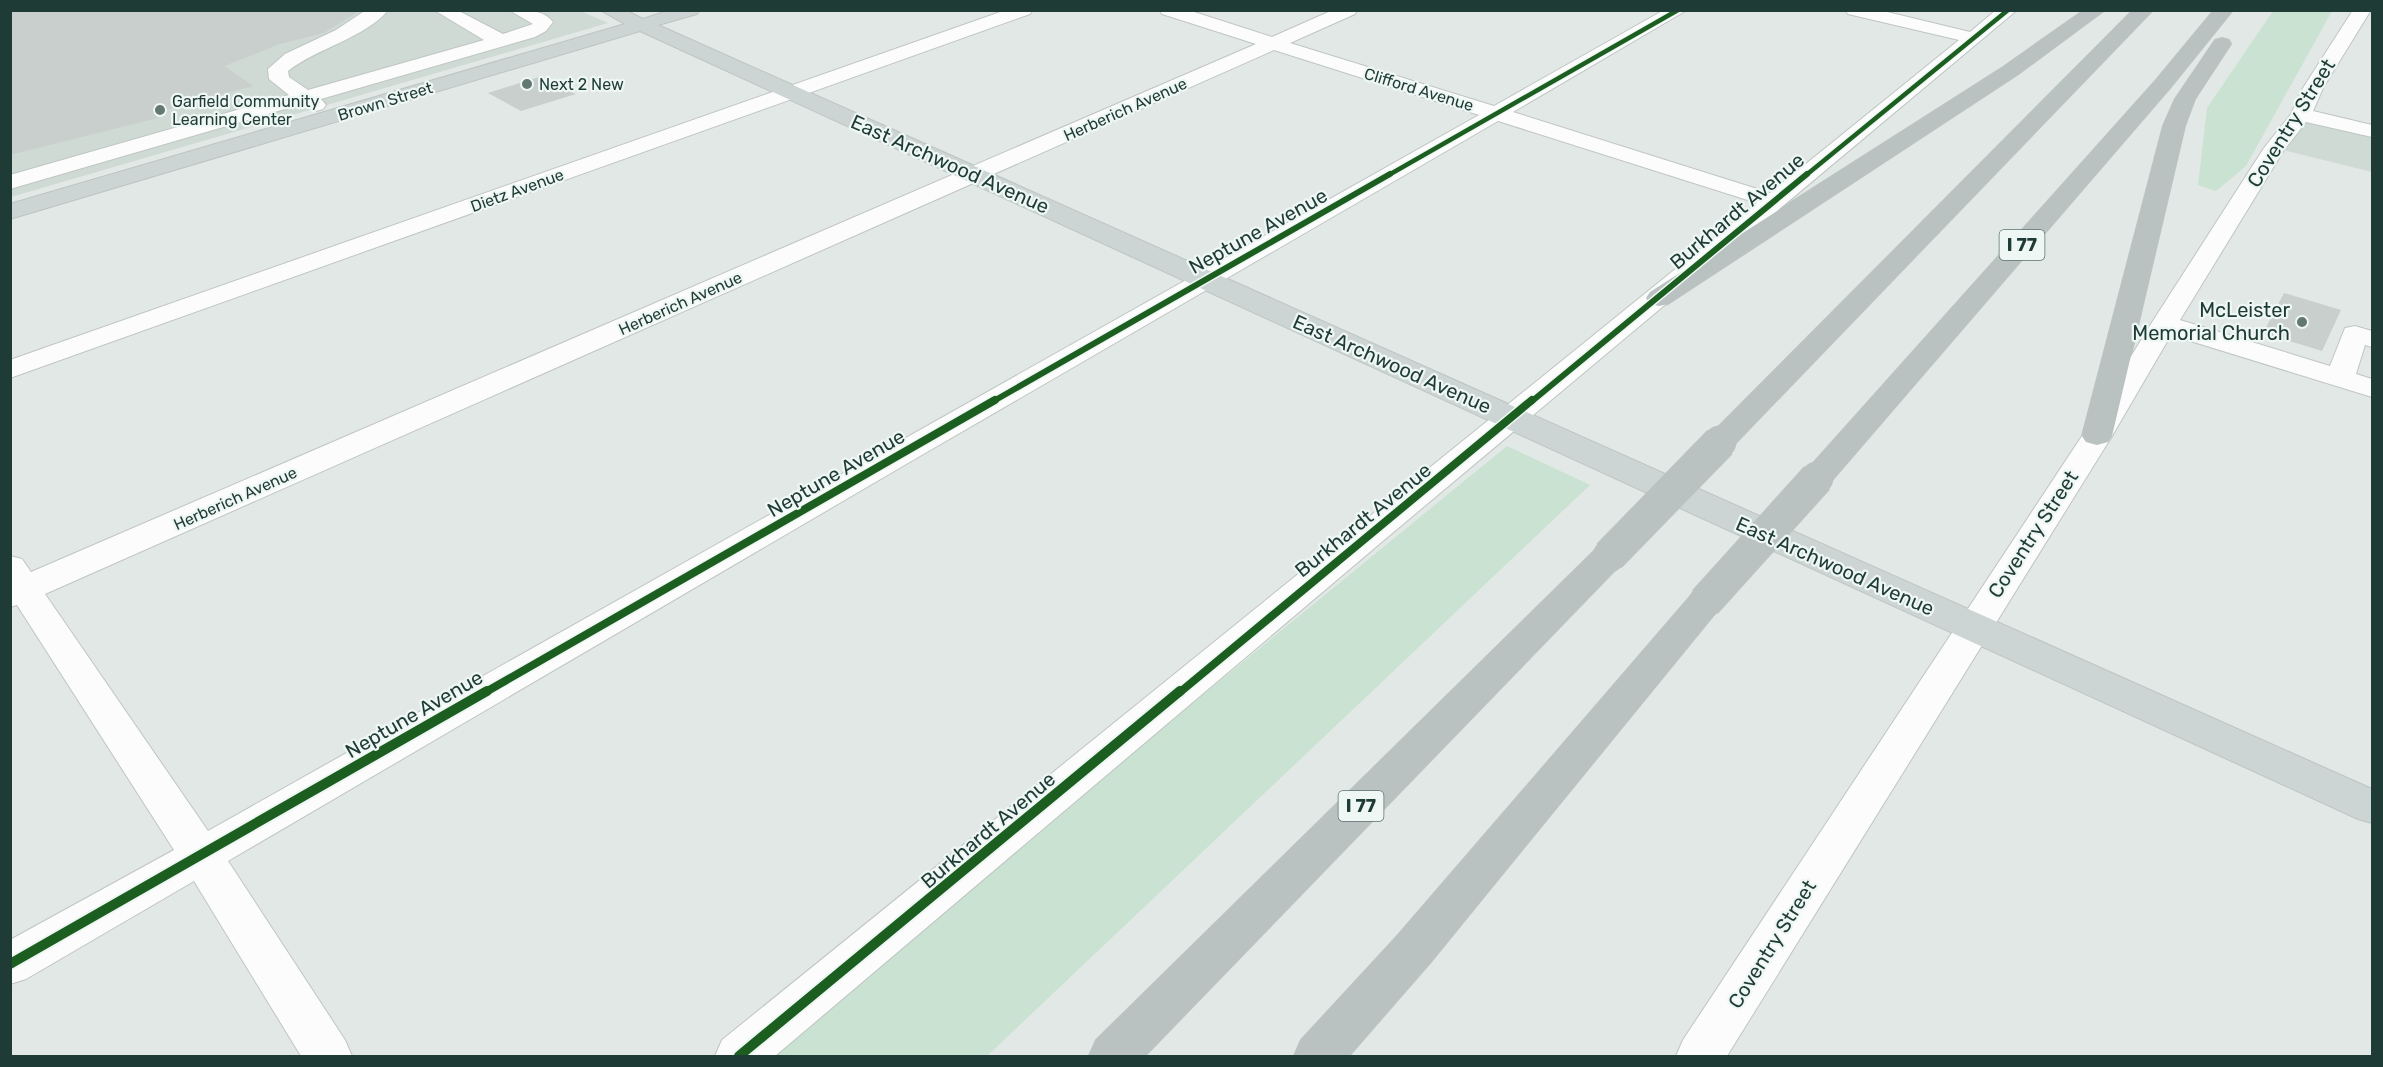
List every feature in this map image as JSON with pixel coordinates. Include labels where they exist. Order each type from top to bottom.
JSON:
[{"type":"highway","points":[[1659,298],[2010,71],[2096,10]]},
{"type":"highway","name":"I 77","points":[[1113,1056],[1609,556],[2144,10]]},
{"type":"highway","name":"I 77","points":[[1318,1056],[1414,949],[1705,602],[2155,93],[2224,10]]},
{"type":"highway","points":[[2097,436],[2174,126],[2204,67],[2236,25],[2242,10]]},
{"type":"main road","name":"East Archwood Avenue","points":[[609,10],[1203,280],[1511,417],[1972,628],[2373,807]]},
{"type":"main road","name":"Brown Street","points":[[10,213],[691,10]]},
{"type":"street","points":[[332,117],[279,79],[278,69],[292,58],[343,34],[379,10]]},
{"type":"street","points":[[443,10],[501,40]]},
{"type":"street","points":[[10,182],[528,33],[540,27],[544,22],[518,10]]},
{"type":"street","name":"Dietz Avenue","points":[[10,370],[1024,10]]},
{"type":"street","name":"Clifford Avenue","points":[[1168,10],[1773,201]]},
{"type":"street","name":"Herberich Avenue","points":[[15,584],[973,175],[1349,10]]},
{"type":"street","name":"Neptune Avenue","points":[[10,964],[201,857],[357,765],[1678,10]]},
{"type":"street","points":[[1854,10],[1974,38]]},
{"type":"street","name":"Burkhardt Avenue","points":[[739,1056],[1511,417],[1659,298],[1773,201],[2008,10]]},
{"type":"street","name":"Coventry Street","points":[[1700,1056],[2097,436],[2164,324],[2275,148],[2301,115],[2313,88],[2362,10]]},
{"type":"street","points":[[454,33],[475,27]]},
{"type":"street","points":[[339,69],[358,81]]},
{"type":"street","points":[[2301,115],[2373,131]]},
{"type":"street","points":[[2164,324],[2373,388]]},
{"type":"street","points":[[2340,378],[2355,334],[2373,339]]},
{"type":"street","points":[[15,584],[63,650],[201,857],[328,1056]]},
{"type":"shaded area","name":"Garfield Community Learning Center","points":[[578,10],[608,23],[11,197],[11,11]]},
{"type":"shaded area","points":[[2301,115],[2372,131],[2372,172],[2275,148]]},
{"type":"green space","points":[[2273,11],[2332,11],[2246,166],[2216,191],[2198,185],[2207,108]]},
{"type":"green space","points":[[1507,446],[1590,485],[987,1056],[761,1056]]},
{"type":"building","points":[[10,10],[361,10],[324,33],[280,44],[224,66],[253,86],[154,113],[158,118],[10,155]]},
{"type":"building","points":[[542,76],[576,94],[521,111],[488,93]]},
{"type":"building","name":"McLeister Memorial Church","points":[[2284,293],[2341,310],[2322,351],[2263,333]]},
{"type":"cycle path","points":[[10,964],[1678,10]]},
{"type":"cycle path","points":[[739,1056],[2008,10]]},
{"type":"place","name":"Next 2 New","points":[[527,84]]},
{"type":"place","name":"Garfield Community Learning Center","points":[[160,110]]},
{"type":"place","name":"McLeister Memorial Church","points":[[2302,322]]}]
